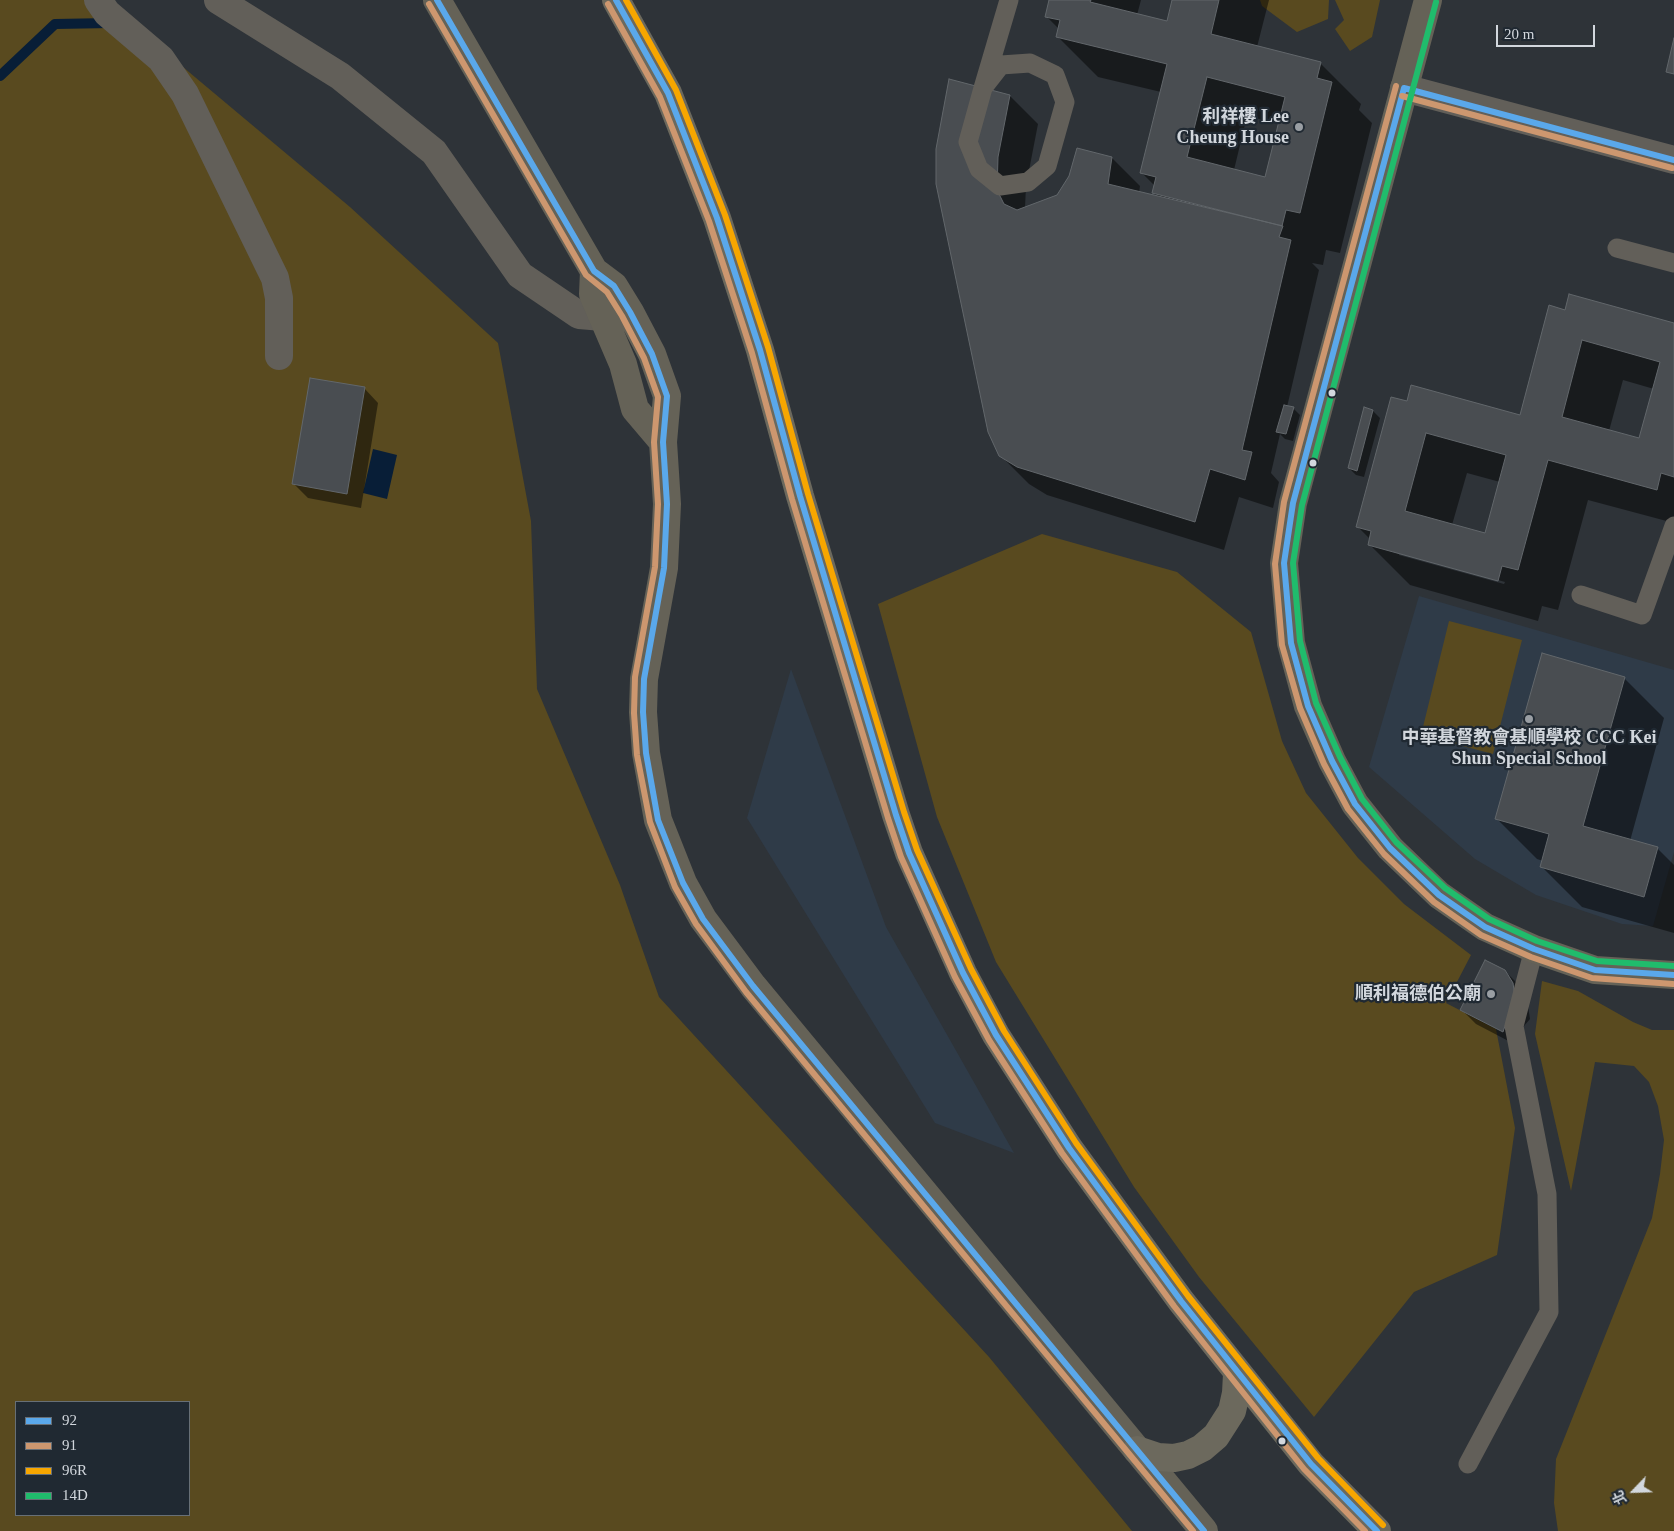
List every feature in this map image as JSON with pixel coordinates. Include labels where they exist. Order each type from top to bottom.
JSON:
[{"type":"main road","points":[[616,0],[668,93],[704,183],[760,350],[800,496],[896,815],[944,935],[996,1035],[1069,1148],[1237,1374],[1311,1464],[1378,1531]]},
{"type":"main road","points":[[1428,0],[1293,504],[1284,563],[1291,643],[1308,706],[1332,761],[1355,804],[1384,841],[1438,895],[1485,927],[1534,949],[1595,970],[1663,974]]},
{"type":"main road","points":[[437,1],[594,271],[614,286],[630,312],[652,354],[667,396],[663,442],[667,504],[664,568],[644,679],[643,712],[646,753],[658,820],[683,883],[703,920],[753,986],[1204,1531]]},
{"type":"main road","points":[[594,271],[594,294],[623,364],[635,409],[663,442]]},
{"type":"main road","points":[[1137,1450],[1158,1457],[1174,1458],[1195,1451],[1216,1436],[1232,1411],[1236,1393],[1237,1374]]},
{"type":"street","points":[[98,0],[108,13],[161,59],[185,94],[275,278],[279,298],[279,356]]},
{"type":"street","points":[[218,0],[340,76],[434,152],[520,276],[579,316],[603,317],[630,312]]},
{"type":"street","points":[[1404,88],[1674,160]]},
{"type":"lane","points":[[983,88],[1001,65],[1030,64],[1055,76],[1065,102],[1047,166],[1028,182],[1000,186],[979,169],[968,142],[983,88],[1009,0]]},
{"type":"lane","points":[[1617,248],[1674,263]]},
{"type":"lane","points":[[1581,595],[1642,615],[1674,526]]},
{"type":"lane","points":[[1468,1464],[1549,1312],[1547,1194],[1514,1026],[1534,949]]},
{"type":"shaded area","points":[[0,0],[103,0],[350,207],[498,343],[531,521],[537,689],[620,885],[659,997],[989,1357],[1132,1531],[0,1531]]},
{"type":"shaded area","points":[[1260,0],[1329,0],[1328,19],[1297,32],[1262,6]]},
{"type":"shaded area","points":[[1335,0],[1380,0],[1372,37],[1350,51],[1335,29],[1344,20]]},
{"type":"shaded area","points":[[1042,534],[1177,572],[1251,632],[1282,741],[1306,793],[1358,858],[1404,904],[1471,955],[1446,1003],[1496,1029],[1515,1128],[1497,1255],[1414,1292],[1314,1417],[1199,1277],[1134,1187],[996,962],[937,817],[878,604]]},
{"type":"shaded area","name":"中華基督教會基順學校 CCC Kei Shun Special School","points":[[1419,596],[1674,670],[1674,852],[1653,926],[1622,924],[1536,895],[1475,859],[1369,767]]},
{"type":"shaded area","points":[[1449,621],[1522,640],[1493,754],[1421,735]]},
{"type":"shaded area","points":[[791,669],[886,927],[1014,1153],[935,1123],[747,818]]},
{"type":"shaded area","points":[[1542,981],[1578,991],[1633,1022],[1652,1030],[1674,1030],[1674,1531],[1558,1531],[1554,1503],[1556,1459],[1652,1218],[1664,1140],[1658,1106],[1649,1082],[1634,1066],[1595,1062],[1571,1191],[1535,1034]]},
{"type":"water","points":[[373,449],[397,455],[387,499],[363,493]]},
{"type":"building","name":"利祥樓 Lee Cheung House","points":[[1049,0],[1091,0],[1090,2],[1167,21],[1172,0],[1219,0],[1211,34],[1321,62],[1317,78],[1332,82],[1300,213],[1286,210],[1282,226],[1152,193],[1156,177],[1140,173],[1167,64],[1056,37],[1060,20],[1045,17]],"holes":[[[1207,77],[1285,97],[1265,177],[1187,157]]]},
{"type":"building","points":[[1674,38],[1674,74],[1666,72]]},
{"type":"building","points":[[949,79],[1010,95],[998,157],[997,190],[1004,204],[1017,210],[1057,195],[1069,176],[1077,148],[1112,157],[1108,184],[1283,226],[1279,237],[1291,240],[1242,450],[1252,452],[1245,480],[1210,469],[1195,522],[1017,467],[999,456],[988,432],[936,184],[936,149]]},
{"type":"building","points":[[1569,294],[1674,323],[1674,477],[1661,473],[1657,490],[1548,460],[1518,570],[1502,566],[1498,581],[1368,545],[1371,531],[1356,527],[1391,397],[1407,401],[1411,385],[1520,415],[1549,305],[1565,310]],"holes":[[[1582,340],[1660,362],[1639,438],[1562,417]],[[1426,433],[1506,455],[1485,533],[1405,511]]]},
{"type":"building","points":[[310,378],[365,387],[347,494],[292,484]]},
{"type":"building","points":[[1284,405],[1294,407],[1286,434],[1276,432]]},
{"type":"building","points":[[1364,407],[1373,410],[1357,471],[1348,468]]},
{"type":"building","points":[[1542,653],[1625,677],[1583,826],[1658,847],[1644,897],[1540,867],[1549,834],[1495,819]]},
{"type":"building","name":"順利福德伯公廟","points":[[1485,960],[1505,970],[1513,983],[1516,1005],[1510,1011],[1503,1032],[1460,1010]]},
{"type":"waterway","points":[[0,76],[55,24],[111,23]]},
{"type":"transit line","name":"92","points":[[437,0],[594,271],[614,286],[630,312],[652,354],[667,396],[663,442],[667,504],[664,568],[644,679],[643,712],[646,753],[658,820],[683,883],[703,919],[753,986],[1204,1531]]},
{"type":"transit line","name":"92","points":[[616,0],[668,93],[717,218],[760,350],[800,496],[896,815],[909,853],[963,973],[996,1035],[1069,1148],[1181,1301],[1311,1464],[1377,1531]]},
{"type":"transit line","name":"96R","points":[[626,0],[676,90],[725,215],[768,347],[808,494],[904,812],[917,850],[971,969],[1004,1031],[1076,1143],[1188,1296],[1318,1458],[1383,1525]]},
{"type":"transit line","name":"14D","points":[[1436,2],[1302,505],[1293,563],[1300,641],[1316,703],[1340,757],[1362,799],[1396,842],[1445,888],[1489,919],[1537,941],[1597,961],[1674,966]]},
{"type":"transit line","name":"91","points":[[429,4],[586,275],[607,292],[622,316],[644,358],[658,397],[654,442],[658,504],[655,567],[635,677],[634,713],[637,755],[650,822],[675,887],[696,924],[746,992],[1193,1531]]},
{"type":"transit line","name":"91","points":[[608,4],[660,97],[709,221],[752,353],[792,499],[888,818],[901,857],[955,977],[989,1040],[1062,1153],[1174,1306],[1304,1469],[1365,1531]]},
{"type":"transit line","name":"91","points":[[1396,86],[1284,502],[1275,564],[1282,645],[1300,708],[1324,764],[1348,809],[1384,854],[1434,902],[1481,935],[1531,957],[1592,978],[1673,984]]},
{"type":"transit line","name":"92","points":[[1404,88],[1293,503],[1284,563],[1291,643],[1308,706],[1332,761],[1355,804],[1390,848],[1439,895],[1485,927],[1534,949],[1595,970],[1674,975]]},
{"type":"transit line","name":"92","points":[[1404,88],[1674,160]]},
{"type":"transit line","name":"91","points":[[1402,96],[1672,168]]},
{"type":"place","name":"利祥樓 Lee Cheung House","points":[[1299,127]]},
{"type":"place","name":"中華基督教會基順學校 CCC Kei Shun Special School","points":[[1529,719]]},
{"type":"place","name":"順利福德伯公廟","points":[[1491,994]]}]
